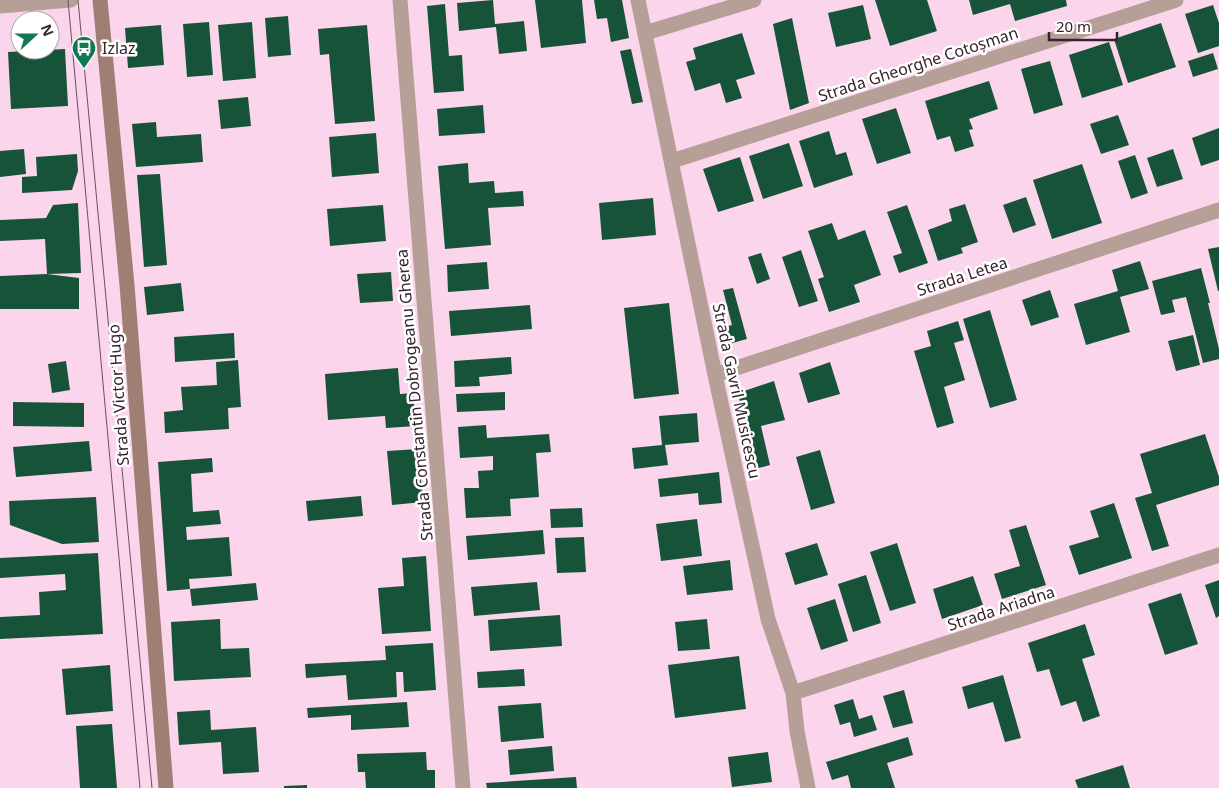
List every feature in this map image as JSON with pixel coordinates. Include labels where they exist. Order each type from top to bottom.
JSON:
[{"type":"street","points":[[0,6],[72,0]]},
{"type":"street","name":"Strada Victor Hugo","points":[[100,0],[127,285],[166,788]]},
{"type":"street","name":"Strada Constantin Dobrogeanu Gherea","points":[[400,0],[463,788]]},
{"type":"street","name":"Strada Gavril Musicescu","points":[[638,0],[768,620],[793,693],[797,730],[808,788]]},
{"type":"street","points":[[645,33],[754,0]]},
{"type":"street","name":"Strada Gheorghe Cotoșman","points":[[672,162],[1176,0]]},
{"type":"street","name":"Strada Letea","points":[[715,374],[1219,210]]},
{"type":"street","name":"Strada Ariadna","points":[[793,693],[1219,555]]},
{"type":"building","points":[[493,0],[495,24],[524,21],[527,51],[499,54],[496,27],[459,31],[457,3]]},
{"type":"building","points":[[535,0],[582,0],[586,43],[541,48]]},
{"type":"building","points":[[594,0],[622,0],[629,38],[611,42],[607,18],[597,19]]},
{"type":"building","points":[[875,0],[927,0],[937,31],[890,46]]},
{"type":"building","points":[[969,0],[1066,0],[1067,6],[1015,21],[1010,4],[973,15]]},
{"type":"building","points":[[445,4],[449,56],[462,55],[464,91],[434,93],[427,6]]},
{"type":"building","points":[[863,5],[871,39],[836,47],[828,13]]},
{"type":"building","points":[[1213,5],[1219,23],[1219,46],[1198,53],[1185,14]]},
{"type":"building","points":[[288,16],[291,55],[268,57],[265,18]]},
{"type":"building","points":[[792,18],[809,103],[790,110],[773,24]]},
{"type":"building","points":[[209,22],[213,75],[187,77],[183,24]]},
{"type":"building","points":[[252,22],[256,78],[223,81],[218,25]]},
{"type":"building","points":[[1161,23],[1176,67],[1128,83],[1114,39]]},
{"type":"building","points":[[161,25],[164,65],[128,68],[125,28]]},
{"type":"building","points":[[367,25],[375,121],[335,124],[329,54],[320,55],[318,29]]},
{"type":"building","points":[[742,33],[755,74],[736,80],[742,98],[726,103],[720,83],[695,91],[686,62],[696,59],[693,48]]},
{"type":"building","points":[[1109,42],[1123,85],[1082,98],[1069,55]]},
{"type":"building","points":[[60,49],[65,49],[68,106],[11,109],[8,52],[10,52],[10,60],[60,60]]},
{"type":"building","points":[[631,49],[643,102],[632,104],[620,51]]},
{"type":"building","points":[[1213,53],[1218,69],[1193,77],[1188,61]]},
{"type":"building","points":[[1050,61],[1063,105],[1034,114],[1021,69]]},
{"type":"building","points":[[989,81],[998,109],[969,119],[973,129],[969,130],[974,146],[955,152],[950,136],[937,140],[925,101]]},
{"type":"building","points":[[248,97],[251,126],[221,129],[218,100]]},
{"type":"building","points":[[483,105],[485,133],[439,136],[437,109]]},
{"type":"building","points":[[896,108],[911,153],[877,164],[862,119]]},
{"type":"building","points":[[1118,115],[1129,145],[1101,154],[1090,124]]},
{"type":"building","points":[[156,122],[157,137],[201,134],[203,162],[136,167],[132,124]]},
{"type":"building","points":[[1219,128],[1219,160],[1201,166],[1192,138]]},
{"type":"building","points":[[829,131],[836,155],[846,152],[853,175],[814,188],[799,141]]},
{"type":"building","points":[[376,133],[379,173],[332,177],[329,137]]},
{"type":"building","points":[[789,143],[803,186],[763,199],[749,156]]},
{"type":"building","points":[[24,149],[26,174],[0,177],[0,151]]},
{"type":"building","points":[[1173,149],[1183,179],[1157,187],[1147,158]]},
{"type":"building","points":[[77,154],[78,171],[72,190],[22,193],[22,177],[37,176],[36,157]]},
{"type":"building","points":[[1135,155],[1148,193],[1131,199],[1118,161]]},
{"type":"building","points":[[740,157],[754,201],[718,212],[703,169]]},
{"type":"building","points":[[468,163],[469,183],[494,181],[495,193],[523,191],[524,206],[488,208],[491,245],[445,249],[438,166]]},
{"type":"building","points":[[1082,164],[1102,223],[1052,239],[1033,180]]},
{"type":"building","points":[[160,174],[167,265],[144,267],[137,175]]},
{"type":"building","points":[[1026,197],[1036,225],[1013,233],[1003,205]]},
{"type":"building","points":[[653,198],[656,235],[602,240],[599,203]]},
{"type":"building","points":[[78,203],[81,273],[47,274],[45,239],[0,241],[0,220],[46,218],[53,205]]},
{"type":"building","points":[[965,204],[978,242],[961,248],[963,253],[938,261],[928,230],[952,221],[949,209]]},
{"type":"building","points":[[383,205],[386,241],[330,246],[327,209]]},
{"type":"building","points":[[907,205],[928,263],[899,273],[893,256],[902,253],[887,212]]},
{"type":"building","points":[[832,223],[838,240],[865,230],[881,275],[854,285],[860,302],[829,312],[818,279],[824,277],[808,231]]},
{"type":"building","points":[[1219,247],[1219,291],[1218,291],[1208,249]]},
{"type":"building","points":[[801,250],[818,301],[799,307],[782,257]]},
{"type":"building","points":[[761,253],[770,279],[757,284],[748,257]]},
{"type":"building","points":[[1140,261],[1149,289],[1120,297],[1130,332],[1086,345],[1074,304],[1118,291],[1112,270]]},
{"type":"building","points":[[487,262],[489,289],[448,292],[447,265]]},
{"type":"building","points":[[1201,268],[1219,349],[1219,359],[1203,363],[1186,297],[1172,300],[1175,312],[1161,315],[1152,281]]},
{"type":"building","points":[[391,272],[393,301],[360,303],[357,274]]},
{"type":"building","points":[[47,274],[79,278],[79,309],[0,309],[0,276]]},
{"type":"building","points":[[181,283],[184,311],[147,315],[144,287]]},
{"type":"building","points":[[733,288],[747,339],[725,345],[721,328],[732,325],[723,290]]},
{"type":"building","points":[[1050,290],[1059,317],[1031,326],[1022,300]]},
{"type":"building","points":[[669,303],[679,394],[634,399],[624,308]]},
{"type":"building","points":[[530,305],[532,329],[451,336],[449,311]]},
{"type":"building","points":[[990,310],[1017,400],[990,408],[963,319]]},
{"type":"building","points":[[958,321],[964,340],[954,343],[965,380],[944,387],[954,423],[937,428],[914,351],[931,346],[927,331]]},
{"type":"building","points":[[234,333],[235,358],[175,362],[174,337]]},
{"type":"building","points":[[1193,335],[1200,365],[1176,371],[1168,341]]},
{"type":"building","points":[[511,357],[512,374],[479,377],[480,386],[455,387],[454,361]]},
{"type":"building","points":[[238,360],[241,407],[228,408],[229,429],[165,433],[164,412],[183,410],[181,387],[217,385],[216,362]]},
{"type":"building","points":[[66,361],[70,390],[52,393],[48,364]]},
{"type":"building","points":[[830,362],[840,394],[808,403],[799,373]]},
{"type":"building","points":[[398,368],[400,394],[413,393],[416,426],[386,428],[385,416],[328,420],[325,374]]},
{"type":"building","points":[[774,381],[785,420],[761,426],[770,465],[755,469],[738,393]]},
{"type":"building","points":[[505,392],[505,410],[457,412],[456,394]]},
{"type":"building","points":[[13,402],[84,403],[84,427],[13,426]]},
{"type":"building","points":[[697,413],[699,442],[665,445],[668,465],[634,469],[632,448],[662,445],[659,416]]},
{"type":"building","points":[[486,425],[487,438],[549,434],[551,452],[536,453],[539,497],[510,499],[511,516],[466,518],[464,488],[479,488],[478,471],[493,470],[493,456],[460,458],[458,427]]},
{"type":"building","points":[[1205,434],[1219,477],[1219,485],[1156,505],[1169,546],[1152,551],[1135,498],[1152,493],[1140,454]]},
{"type":"building","points":[[89,441],[92,471],[16,477],[13,447]]},
{"type":"building","points":[[418,449],[423,502],[392,505],[387,451]]},
{"type":"building","points":[[820,450],[835,503],[811,510],[796,457]]},
{"type":"building","points":[[212,458],[213,472],[191,474],[193,512],[219,510],[221,524],[186,527],[187,540],[229,537],[232,576],[189,579],[190,589],[167,591],[158,462]]},
{"type":"building","points":[[719,472],[722,503],[699,505],[698,493],[660,497],[658,479]]},
{"type":"building","points":[[361,496],[363,516],[308,521],[306,501]]},
{"type":"building","points":[[96,497],[99,542],[62,544],[10,525],[9,501]]},
{"type":"building","points":[[1114,503],[1132,558],[1079,575],[1069,546],[1099,537],[1090,511]]},
{"type":"building","points":[[582,508],[583,527],[551,528],[550,509]]},
{"type":"building","points":[[697,519],[702,556],[661,561],[656,524]]},
{"type":"building","points":[[1026,525],[1046,585],[1002,599],[994,574],[1020,566],[1009,530]]},
{"type":"building","points":[[543,530],[545,554],[468,560],[466,536]]},
{"type":"building","points":[[584,537],[586,572],[557,573],[555,538]]},
{"type":"building","points":[[817,543],[828,575],[795,585],[785,553]]},
{"type":"building","points":[[897,543],[916,603],[890,611],[870,552]]},
{"type":"building","points":[[98,553],[103,634],[0,639],[0,617],[40,615],[39,592],[66,590],[65,574],[0,578],[0,558]]},
{"type":"building","points":[[426,556],[431,631],[382,634],[378,588],[404,586],[402,558]]},
{"type":"building","points":[[730,560],[733,590],[687,595],[683,566]]},
{"type":"building","points":[[866,575],[881,623],[853,632],[838,584]]},
{"type":"building","points":[[973,576],[983,605],[942,619],[933,589]]},
{"type":"building","points":[[1219,580],[1219,616],[1216,618],[1205,585]]},
{"type":"building","points":[[537,582],[540,610],[474,616],[471,587]]},
{"type":"building","points":[[256,583],[258,600],[192,606],[190,589]]},
{"type":"building","points":[[1181,593],[1198,644],[1165,655],[1148,604]]},
{"type":"building","points":[[835,599],[848,641],[821,650],[807,608]]},
{"type":"building","points":[[560,615],[562,646],[490,651],[488,620]]},
{"type":"building","points":[[220,619],[221,649],[249,648],[251,677],[174,681],[171,622]]},
{"type":"building","points":[[707,619],[710,649],[678,651],[675,622]]},
{"type":"building","points":[[1085,624],[1095,655],[1082,659],[1100,716],[1083,722],[1076,701],[1061,706],[1049,669],[1037,672],[1028,643]]},
{"type":"building","points":[[433,643],[436,690],[404,692],[403,672],[396,672],[397,697],[348,700],[346,675],[306,678],[305,664],[386,660],[385,646]]},
{"type":"building","points":[[739,656],[746,709],[675,718],[668,665]]},
{"type":"building","points":[[110,665],[113,711],[66,715],[62,669]]},
{"type":"building","points":[[524,669],[525,686],[478,688],[477,672]]},
{"type":"building","points":[[1003,675],[1021,738],[1005,742],[993,702],[968,709],[962,687]]},
{"type":"building","points":[[904,690],[913,723],[893,728],[883,696]]},
{"type":"building","points":[[853,699],[859,719],[872,715],[877,730],[854,737],[850,722],[840,725],[834,705]]},
{"type":"building","points":[[407,702],[409,727],[351,730],[351,715],[308,718],[307,708]]},
{"type":"building","points":[[541,703],[544,738],[501,742],[498,706]]},
{"type":"building","points":[[210,710],[211,730],[256,727],[259,772],[223,774],[221,742],[179,745],[177,712]]},
{"type":"building","points":[[112,724],[117,788],[80,788],[76,726]]},
{"type":"building","points":[[908,737],[913,755],[887,763],[895,788],[851,788],[848,775],[832,780],[826,762]]},
{"type":"building","points":[[552,746],[554,771],[510,775],[508,750]]},
{"type":"building","points":[[426,752],[427,770],[435,770],[435,788],[366,788],[365,772],[358,772],[357,754]]},
{"type":"building","points":[[768,752],[772,782],[732,787],[728,757]]},
{"type":"building","points":[[1123,765],[1130,788],[1078,788],[1075,780]]},
{"type":"building","points":[[576,777],[577,788],[487,788],[486,783]]},
{"type":"building","points":[[307,785],[307,788],[284,788],[284,786]]},
{"type":"tram line","points":[[68,0],[140,788]]},
{"type":"tram line","points":[[78,0],[152,788]]},
{"type":"place","name":"Izlaz","points":[[84,69]]}]
